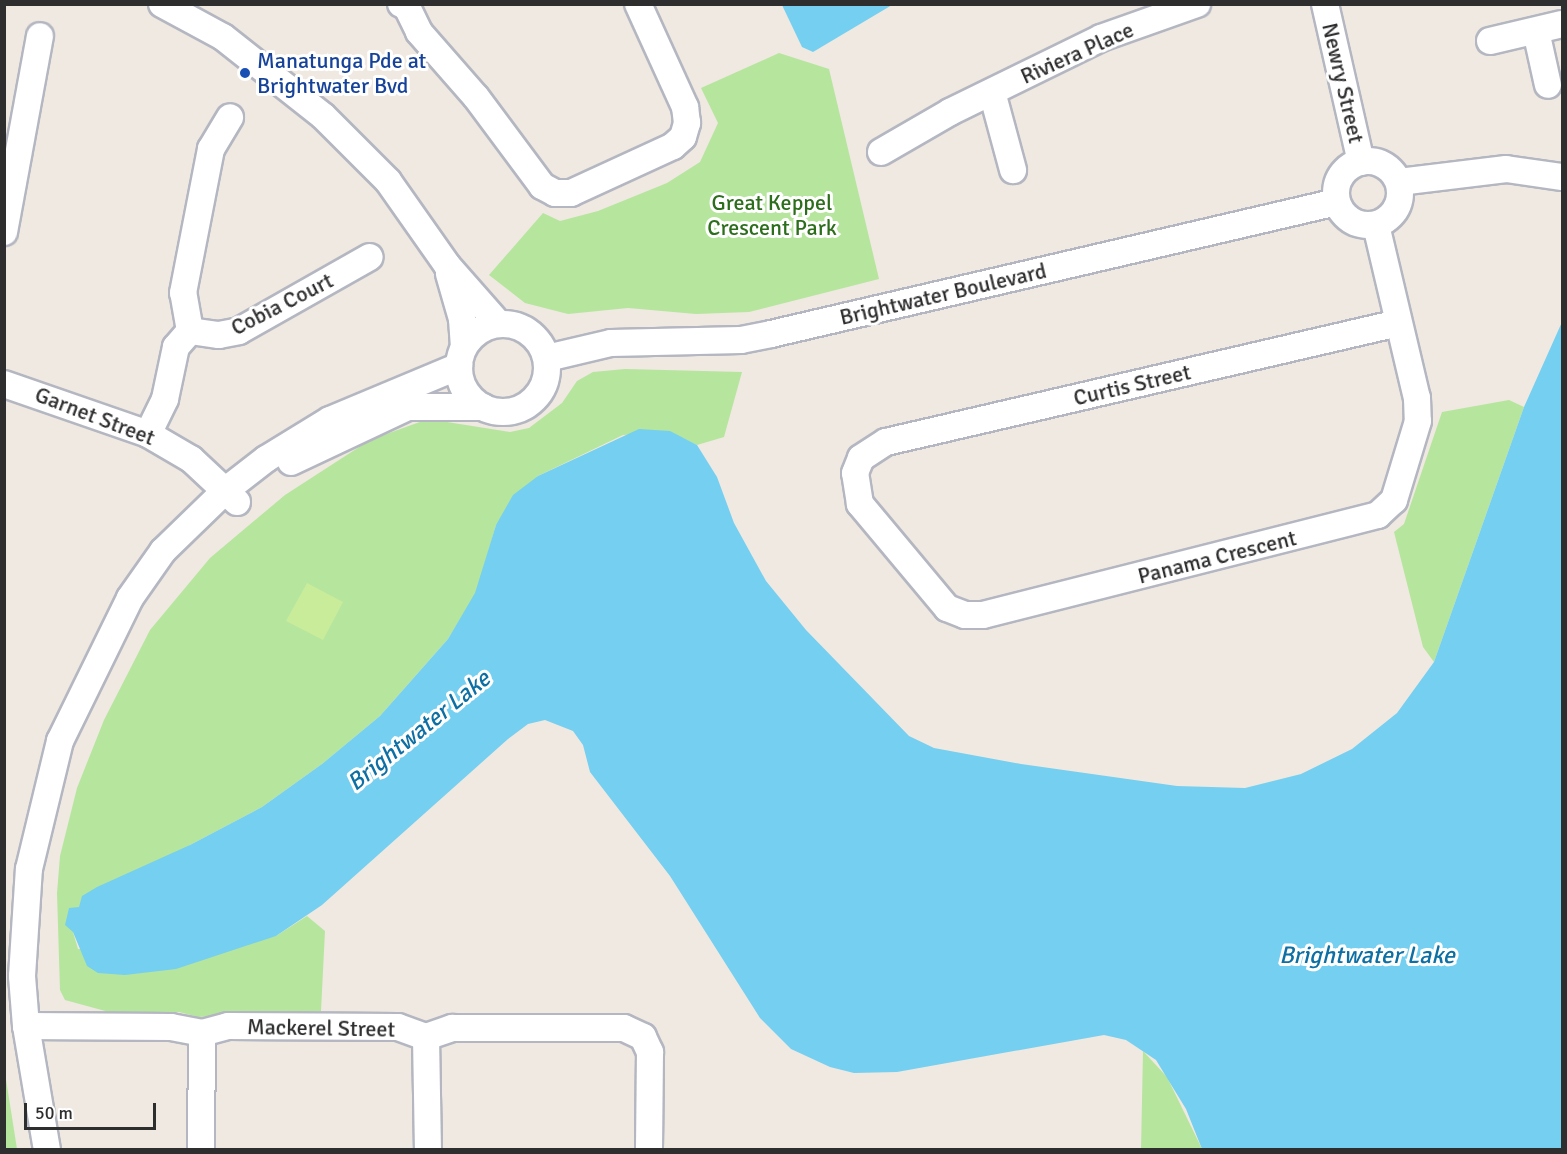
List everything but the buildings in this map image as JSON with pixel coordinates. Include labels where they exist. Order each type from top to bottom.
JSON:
[{"type":"street","points":[[162,4],[223,37],[323,116],[388,181],[447,265],[498,323]]},
{"type":"street","points":[[406,5],[419,32],[476,96],[542,186],[555,193],[571,193],[673,146],[683,137],[687,123],[685,108],[638,4]]},
{"type":"street","name":"Riviera Place","points":[[881,152],[992,92],[1101,38],[1197,4]]},
{"type":"street","name":"Newry Street","points":[[1325,4],[1361,162]]},
{"type":"street","points":[[1490,41],[1563,24]]},
{"type":"street","points":[[1536,30],[1548,85]]},
{"type":"street","points":[[4,232],[40,36]]},
{"type":"street","name":"Riviera Place","points":[[992,92],[1013,170]]},
{"type":"street","points":[[148,434],[165,399],[176,347],[190,331],[183,293],[211,149],[230,117]]},
{"type":"street","points":[[1361,162],[1381,163],[1399,182],[1401,192],[1395,212],[1376,225],[1358,224],[1348,219],[1336,202],[1340,176],[1361,162]]},
{"type":"street","points":[[1399,182],[1506,169],[1563,177]]},
{"type":"street","name":"Brightwater Boulevard","points":[[547,358],[611,343],[741,340],[1336,202]]},
{"type":"street","name":"Panama Crescent","points":[[868,452],[855,473],[860,504],[947,608],[965,615],[983,615],[1146,576],[1378,515],[1394,500],[1418,421],[1417,398],[1376,225]]},
{"type":"street","name":"Cobia Court","points":[[190,331],[219,335],[239,331],[370,257]]},
{"type":"street","points":[[447,265],[462,319],[463,387],[483,407]]},
{"type":"street","points":[[47,1149],[26,1026],[23,926],[36,829],[60,741],[129,598],[162,551],[232,496],[279,469],[344,434],[408,407],[483,407],[511,412],[536,398],[548,372],[547,358],[535,335],[511,324],[498,323],[473,335],[462,356],[330,420],[266,459],[232,496]]},
{"type":"street","name":"Curtis Street","points":[[868,452],[886,442],[1398,323]]},
{"type":"street","name":"Garnet Street","points":[[4,384],[148,434],[191,459],[232,496]]},
{"type":"street","name":"Mackerel Street","points":[[26,1026],[171,1027],[202,1033],[228,1026],[398,1027],[426,1037],[452,1028],[624,1028],[643,1037],[650,1052],[650,1149]]},
{"type":"street","points":[[201,1149],[202,1033]]},
{"type":"street","points":[[426,1037],[428,1149]]},
{"type":"green space","name":"Great Keppel Crescent Park","points":[[779,53],[829,69],[879,279],[749,312],[696,314],[628,308],[568,314],[525,303],[489,275],[543,213],[560,221],[598,211],[667,183],[700,162],[718,123],[701,88]]},
{"type":"green space","points":[[625,369],[742,372],[724,437],[697,445],[670,432],[623,435],[538,476],[496,525],[476,593],[448,639],[380,716],[322,764],[262,807],[190,845],[73,932],[78,949],[276,936],[307,916],[325,931],[321,1011],[198,1017],[179,1012],[109,1012],[65,1000],[60,990],[57,893],[60,856],[77,788],[104,720],[150,630],[210,558],[285,495],[370,440],[428,419],[510,432],[529,428],[562,403],[577,381],[593,372]]},
{"type":"green space","points":[[1509,400],[1524,407],[1434,662],[1423,647],[1394,532],[1404,524],[1442,412]]},
{"type":"green space","points":[[307,583],[343,602],[323,640],[286,621]]},
{"type":"green space","points":[[1143,1051],[1167,1077],[1202,1149],[1141,1150]]},
{"type":"green space","points":[[5,1073],[17,1149],[5,1149]]},
{"type":"water","points":[[782,5],[892,5],[813,52],[802,47]]},
{"type":"water","name":"Brightwater Lake","points":[[1562,322],[1562,1149],[1202,1149],[1186,1109],[1156,1060],[1126,1040],[1104,1035],[897,1072],[854,1073],[830,1067],[791,1049],[760,1018],[670,876],[590,772],[583,745],[573,731],[545,720],[528,724],[508,739],[322,905],[276,936],[176,969],[125,975],[98,973],[87,966],[73,932],[65,925],[69,908],[79,907],[82,896],[190,845],[262,807],[322,764],[380,716],[448,639],[475,593],[496,525],[513,495],[538,476],[639,429],[670,431],[697,445],[717,477],[734,523],[766,581],[806,630],[909,736],[934,748],[1021,764],[1177,786],[1245,788],[1301,774],[1352,749],[1397,713],[1434,662],[1524,407]]},
{"type":"place","name":"Manatunga Pde at Brightwater Bvd","points":[[245,73]]}]
